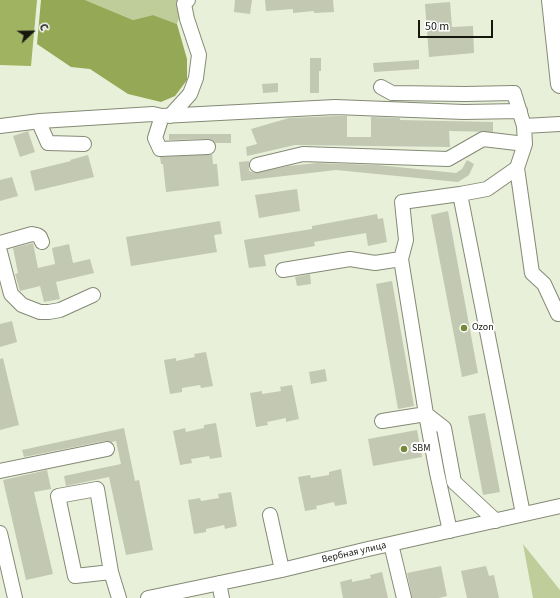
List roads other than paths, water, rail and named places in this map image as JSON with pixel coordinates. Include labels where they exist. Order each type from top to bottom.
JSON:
[{"type":"main road","points":[[551,0],[557,26],[560,84]]},
{"type":"street","points":[[183,1],[198,55],[196,78],[190,94],[166,116],[156,138],[160,149],[208,147]]},
{"type":"street","points":[[381,88],[392,93],[465,94],[514,92],[524,126],[525,144],[517,168],[532,273],[544,284],[558,314],[560,314]]},
{"type":"street","points":[[0,126],[40,121],[153,114],[166,116],[335,107],[464,112],[520,111]]},
{"type":"street","points":[[40,121],[48,143],[84,144]]},
{"type":"street","points":[[524,126],[560,124]]},
{"type":"street","points":[[257,165],[303,154],[448,159],[483,139],[525,144]]},
{"type":"street","points":[[450,531],[426,414],[401,259],[406,240],[402,202],[487,189],[517,168]]},
{"type":"street","points":[[460,194],[523,514]]},
{"type":"street","points":[[0,243],[32,234],[40,237],[42,242]]},
{"type":"street","points":[[0,252],[11,294],[22,305],[40,312],[48,312],[60,310],[93,295]]},
{"type":"street","points":[[284,270],[350,259],[375,263],[401,259]]},
{"type":"street","points":[[382,421],[426,414],[444,428],[454,482],[496,521]]},
{"type":"street","points":[[0,471],[107,449]]},
{"type":"street","points":[[111,572],[75,576],[58,496],[97,488],[111,572],[119,598]]},
{"type":"street","name":"Вербная улица","points":[[148,598],[282,570],[560,506]]},
{"type":"street","points":[[270,515],[282,570]]},
{"type":"street","points":[[0,532],[15,598]]},
{"type":"street","points":[[391,544],[404,598]]},
{"type":"street","points":[[220,583],[222,598]]},
{"type":"place","name":"Ozon","points":[[464,328]]},
{"type":"place","name":"SBM","points":[[404,449]]}]
